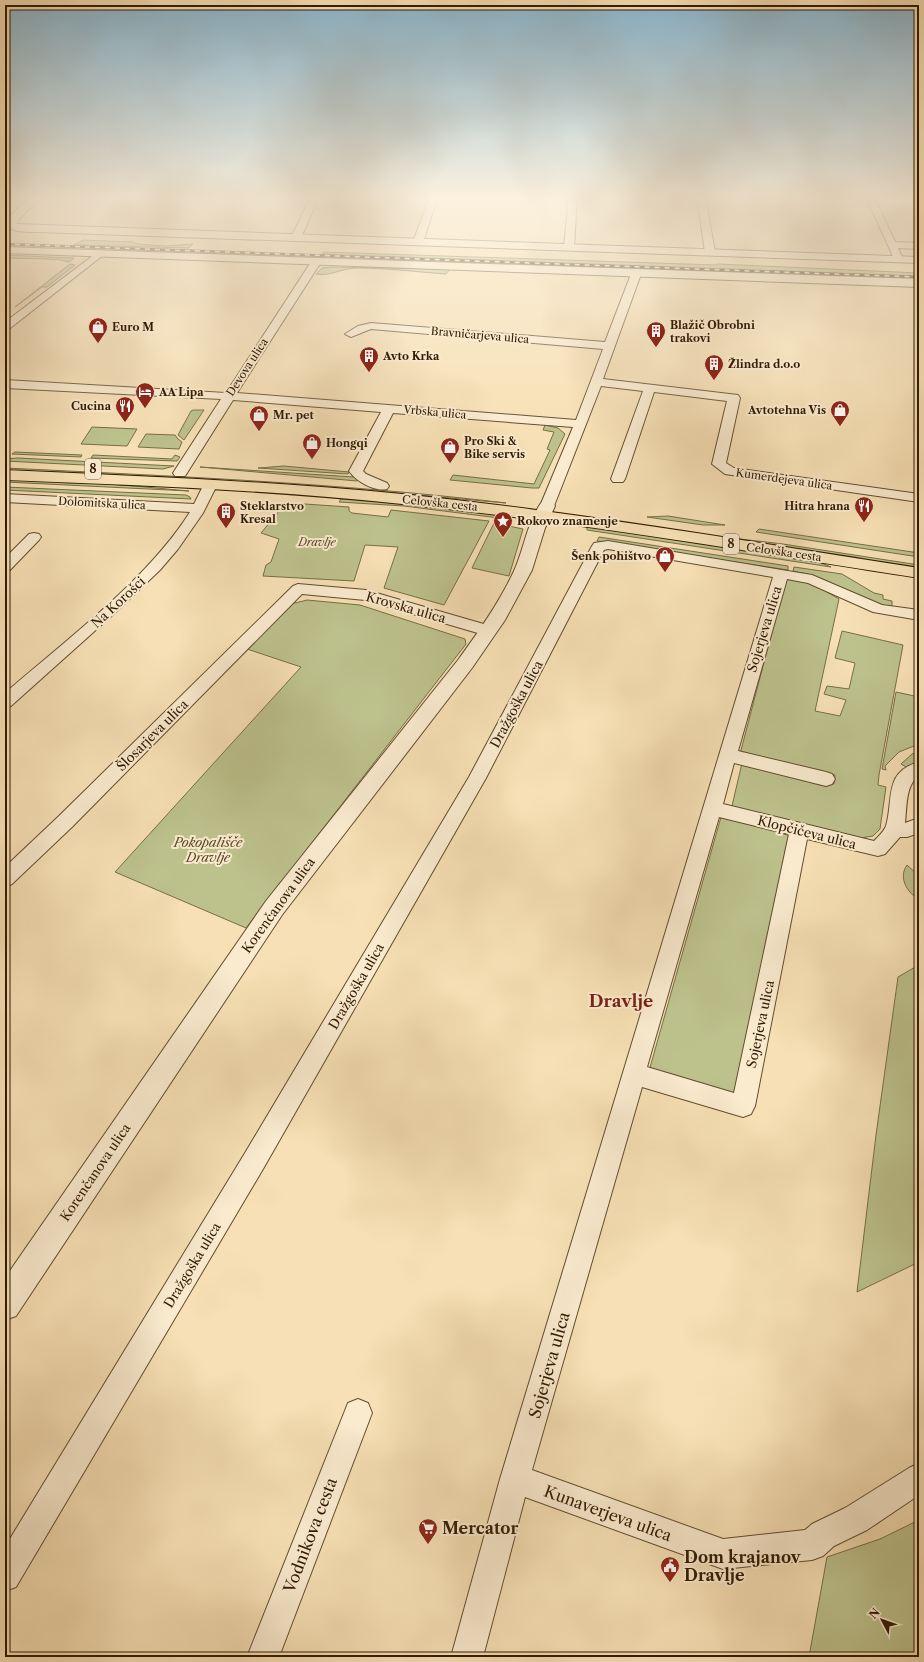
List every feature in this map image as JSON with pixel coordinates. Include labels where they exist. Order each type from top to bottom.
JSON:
[{"type":"main road","name":"Celovška cesta","points":[[5,465],[180,473],[382,486],[919,572]]},
{"type":"main road","name":"Celovška cesta","points":[[5,475],[210,485],[368,496],[545,511],[919,561]]},
{"type":"street","points":[[5,327],[74,274]]},
{"type":"street","name":"Devova ulica","points":[[180,473],[228,396],[308,274]]},
{"type":"street","points":[[624,274],[919,283]]},
{"type":"street","points":[[545,511],[581,424],[636,274]]},
{"type":"street","name":"Bravničarjeva ulica","points":[[351,334],[362,328],[371,326],[610,346]]},
{"type":"street","points":[[597,382],[650,388],[618,479]]},
{"type":"street","points":[[5,384],[228,396],[389,409]]},
{"type":"street","name":"Kumerdejeva ulica","points":[[650,388],[734,398],[719,464],[723,468],[738,474],[919,498]]},
{"type":"street","name":"Vrbska ulica","points":[[382,486],[361,477],[356,471],[389,409],[581,424]]},
{"type":"street","name":"Na Korošci","points":[[5,702],[112,608],[154,567],[173,546],[199,508],[210,485]]},
{"type":"street","name":"Dolomitska ulica","points":[[5,498],[199,508]]},
{"type":"street","name":"Korenčanova ulica","points":[[5,1305],[274,908],[488,631],[507,602],[523,570],[545,511]]},
{"type":"street","points":[[5,567],[34,537]]},
{"type":"street","name":"Dražgoška ulica","points":[[5,1576],[254,1161],[473,785],[599,546],[608,545],[781,574]]},
{"type":"street","name":"Sojerjeva ulica","points":[[467,1657],[515,1479],[781,574],[812,579],[878,608],[919,615]]},
{"type":"street","name":"Krovska ulica","points":[[298,589],[366,595],[488,631]]},
{"type":"street","name":"Šlosarjeva ulica","points":[[5,878],[66,821],[298,589]]},
{"type":"street","points":[[727,755],[826,779]]},
{"type":"street","points":[[919,768],[907,774],[902,782],[895,830],[907,830],[919,825]]},
{"type":"street","name":"Klopčičeva ulica","points":[[712,808],[878,849],[895,830]]},
{"type":"street","name":"Sojerjeva ulica","points":[[634,1074],[743,1106],[799,830]]},
{"type":"street","name":"Vodnikova cesta","points":[[263,1657],[358,1413]]},
{"type":"street","name":"Kunaverjeva ulica","points":[[515,1479],[723,1554],[812,1545],[823,1535],[856,1519],[919,1478]]},
{"type":"green space","points":[[58,274],[64,274],[47,287],[42,287],[15,307]]},
{"type":"green space","points":[[716,274],[773,274],[919,279],[919,281]]},
{"type":"green space","points":[[853,274],[919,274],[919,276]]},
{"type":"green space","points":[[204,410],[184,440],[178,435],[191,411]]},
{"type":"green space","points":[[545,425],[558,428],[565,434],[539,488],[450,480],[453,475],[534,484],[550,450],[547,449],[554,432],[543,430]]},
{"type":"green space","points":[[92,427],[137,429],[127,446],[81,444]]},
{"type":"green space","points":[[146,434],[175,435],[182,442],[179,449],[138,447]]},
{"type":"green space","points":[[15,452],[82,455],[81,457],[12,454]]},
{"type":"green space","points":[[93,455],[172,459],[175,455],[180,457],[177,461],[91,458]]},
{"type":"green space","points":[[18,458],[174,466],[163,469],[5,461],[5,459]]},
{"type":"green space","points":[[284,466],[349,472],[348,474],[258,468]]},
{"type":"green space","points":[[200,467],[354,477],[359,479],[357,481]]},
{"type":"green space","points":[[5,468],[193,477],[318,485],[506,503],[350,489],[5,471]]},
{"type":"green space","points":[[5,478],[101,483],[189,491],[5,482]]},
{"type":"green space","points":[[5,487],[186,495],[191,499],[5,490]]},
{"type":"green space","points":[[341,499],[358,499],[501,514],[499,518],[404,506],[339,502]]},
{"type":"green space","name":"Dravlje","points":[[290,503],[349,507],[349,511],[352,513],[388,517],[391,510],[489,521],[444,605],[384,588],[398,547],[365,545],[354,581],[263,576],[266,565],[271,562],[279,539],[261,533],[285,504]]},
{"type":"green space","points":[[668,516],[725,525],[703,525],[647,517]]},
{"type":"green space","points":[[494,523],[523,529],[509,576],[472,568]]},
{"type":"green space","points":[[587,526],[816,561],[831,567],[587,530]]},
{"type":"green space","points":[[759,529],[919,553],[919,557],[756,532]]},
{"type":"green space","points":[[706,535],[783,544],[919,565],[919,569]]},
{"type":"green space","points":[[599,537],[788,566],[788,570],[597,541]]},
{"type":"green space","points":[[794,567],[842,574],[874,593],[883,595],[883,599],[892,601],[892,608],[872,602],[814,576],[793,571]]},
{"type":"green space","points":[[786,578],[810,582],[839,599],[815,711],[840,716],[846,700],[824,694],[827,686],[849,689],[855,663],[835,658],[842,631],[903,645],[879,775],[878,785],[886,787],[880,829],[873,836],[861,838],[804,826],[732,806],[742,763],[834,784],[835,775],[740,754]]},
{"type":"green space","name":"Pokopališče Dravlje","points":[[307,600],[360,605],[465,639],[466,644],[246,928],[115,872],[301,667],[247,649],[291,604]]},
{"type":"green space","points":[[896,692],[919,697],[919,744],[899,752],[885,766],[886,770],[882,769]]},
{"type":"green space","points":[[919,751],[919,762],[906,767],[901,764],[912,754]]},
{"type":"green space","points":[[721,817],[791,836],[734,1099],[649,1071]]},
{"type":"green space","points":[[907,865],[919,876],[919,900],[911,893],[905,884],[903,875]]},
{"type":"green space","points":[[919,966],[919,1262],[857,1292],[876,1135],[898,977]]},
{"type":"green space","points":[[919,1520],[919,1657],[809,1657],[827,1557],[880,1539]]},
{"type":"railway","points":[[824,274],[919,277]]},
{"type":"place","name":"Euro M","points":[[98,344]]},
{"type":"place","name":"Blažič Obrobni trakovi","points":[[656,348]]},
{"type":"place","name":"Avto Krka","points":[[369,373]]},
{"type":"place","name":"Žlindra d.o.o","points":[[714,381]]},
{"type":"place","name":"AA Lipa","points":[[145,409]]},
{"type":"place","name":"Cucina","points":[[125,423]]},
{"type":"place","name":"Avtotehna Vis","points":[[840,427]]},
{"type":"place","name":"Mr. pet","points":[[259,432]]},
{"type":"place","name":"Hongqi","points":[[312,460]]},
{"type":"place","name":"Pro Ski & Bike servis","points":[[450,464]]},
{"type":"place","name":"Hitra hrana","points":[[864,523]]},
{"type":"place","name":"Steklarstvo Kresal","points":[[226,529]]},
{"type":"place","name":"Rokovo znamenje","points":[[503,538]]},
{"type":"place","name":"Šenk pohištvo","points":[[665,573]]},
{"type":"place","name":"Mercator","points":[[428,1545]]},
{"type":"place","name":"Dom krajanov Dravlje","points":[[670,1583]]},
{"type":"district","name":"Dravlje","points":[[621,1001]]}]
